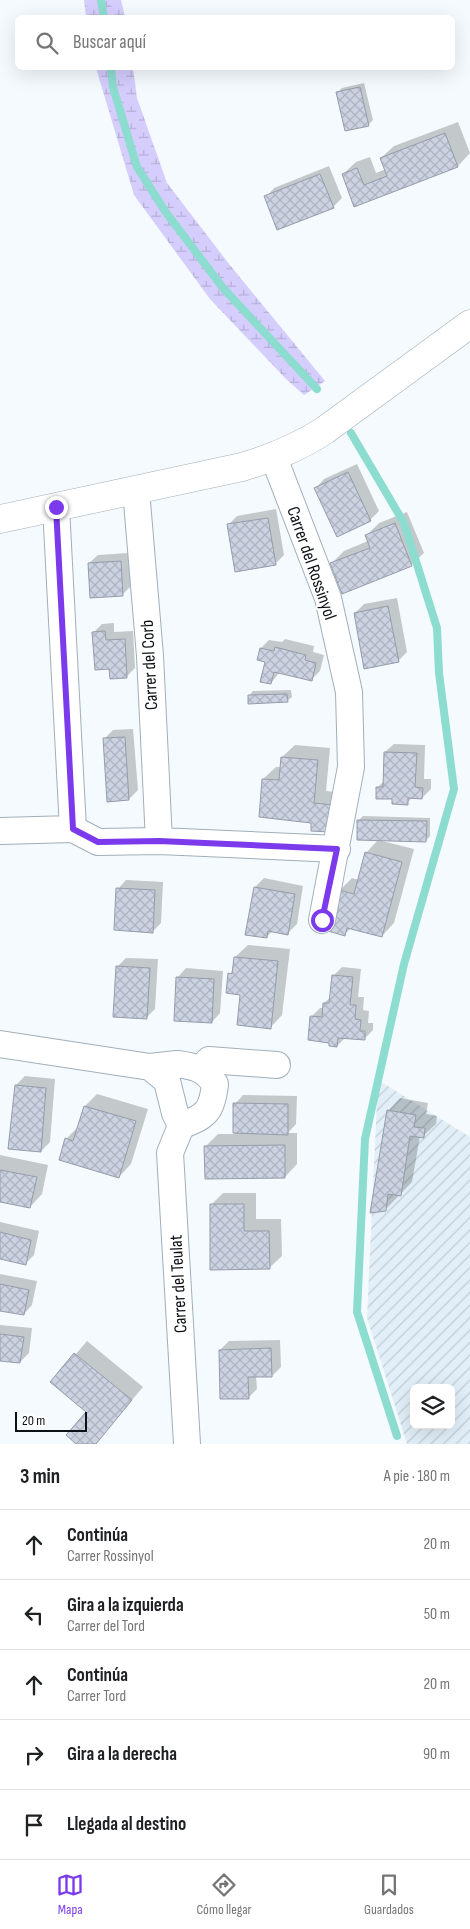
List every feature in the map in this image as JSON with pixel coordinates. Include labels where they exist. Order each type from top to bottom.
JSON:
[{"type":"street","points":[[0,518],[242,467],[274,458],[301,446],[325,430],[470,324]]},
{"type":"street","name":"Carrer del Rossinyol","points":[[274,458],[328,598],[349,692],[351,767],[337,849],[322,920]]},
{"type":"street","name":"Carrer del Corb","points":[[136,490],[150,656],[159,841]]},
{"type":"street","points":[[56,507],[73,829]]},
{"type":"street","points":[[0,831],[73,829],[98,842],[159,841],[337,849]]},
{"type":"street","points":[[0,1044],[150,1067],[177,1064],[201,1069],[209,1075],[214,1084],[210,1108],[203,1117],[181,1126],[175,1113],[167,1081],[150,1067]]},
{"type":"street","points":[[201,1069],[209,1060],[277,1065]]},
{"type":"street","name":"Carrer del Teulat","points":[[181,1126],[170,1153],[187,1444]]},
{"type":"shaded area","points":[[378,1080],[470,1137],[470,1444],[407,1444],[367,1318]]},
{"type":"green space","points":[[84,0],[121,0],[125,15],[86,15]]},
{"type":"green space","points":[[97,70],[133,70],[137,98],[167,183],[229,264],[325,381],[304,395],[286,379],[210,299],[134,195]]},
{"type":"building","points":[[360,87],[369,126],[345,131],[336,92]]},
{"type":"building","points":[[445,133],[458,167],[354,207],[342,174],[357,168],[364,185],[387,176],[380,158]]},
{"type":"building","points":[[320,174],[334,208],[277,230],[264,196]]},
{"type":"building","points":[[348,472],[371,521],[337,537],[314,488]]},
{"type":"building","points":[[268,518],[276,565],[235,572],[227,524]]},
{"type":"building","points":[[395,523],[412,566],[342,594],[330,563],[370,548],[365,535]]},
{"type":"building","points":[[121,561],[123,596],[90,598],[88,563]]},
{"type":"building","points":[[388,606],[399,662],[364,669],[354,613]]},
{"type":"building","points":[[105,631],[106,640],[125,639],[127,678],[110,679],[109,669],[95,670],[92,632]]},
{"type":"building","points":[[275,647],[306,655],[305,660],[316,663],[312,681],[274,672],[271,684],[260,682],[265,662],[257,660],[260,648],[274,651]]},
{"type":"building","points":[[287,694],[288,702],[248,704],[248,695]]},
{"type":"building","points":[[125,737],[129,800],[107,802],[103,738]]},
{"type":"building","points":[[384,752],[417,753],[415,787],[423,788],[422,799],[408,798],[408,805],[392,804],[392,799],[376,799],[376,787],[383,787]]},
{"type":"building","points":[[281,757],[318,760],[314,803],[333,805],[330,832],[311,831],[311,823],[259,817],[262,779],[279,780]]},
{"type":"building","points":[[357,820],[427,821],[426,842],[357,840]]},
{"type":"building","points":[[365,852],[402,862],[382,937],[347,928],[345,936],[328,931],[339,890],[354,894]]},
{"type":"building","points":[[254,887],[295,894],[288,935],[268,931],[267,938],[245,935]]},
{"type":"building","points":[[116,888],[155,890],[153,933],[114,930]]},
{"type":"building","points":[[234,957],[278,961],[271,1029],[237,1025],[240,995],[226,993],[228,973],[232,974]]},
{"type":"building","points":[[116,966],[150,968],[147,1019],[113,1017]]},
{"type":"building","points":[[332,975],[353,977],[350,1005],[356,1005],[355,1019],[361,1020],[360,1031],[365,1031],[365,1040],[338,1038],[337,1047],[329,1046],[329,1043],[308,1040],[310,1016],[322,1017],[323,1003],[329,1003]]},
{"type":"building","points":[[176,977],[214,979],[212,1023],[174,1021]]},
{"type":"building","points":[[15,1085],[46,1088],[41,1152],[8,1149]]},
{"type":"building","points":[[233,1103],[288,1104],[288,1135],[233,1133]]},
{"type":"building","points":[[84,1106],[136,1121],[119,1178],[59,1160],[65,1138],[73,1141]]},
{"type":"building","points":[[387,1110],[416,1115],[414,1127],[425,1128],[424,1138],[410,1136],[401,1196],[388,1194],[386,1211],[370,1213]]},
{"type":"building","points":[[285,1145],[285,1178],[205,1179],[204,1146]]},
{"type":"building","points":[[0,1170],[37,1177],[30,1208],[0,1202]]},
{"type":"building","points":[[210,1204],[244,1204],[244,1231],[269,1231],[270,1269],[210,1270]]},
{"type":"building","points":[[0,1232],[31,1240],[26,1265],[0,1259]]},
{"type":"building","points":[[0,1284],[29,1290],[24,1315],[0,1311]]},
{"type":"building","points":[[0,1334],[24,1337],[20,1363],[0,1361]]},
{"type":"building","points":[[271,1348],[272,1377],[248,1377],[249,1399],[220,1399],[219,1350]]},
{"type":"building","points":[[74,1353],[132,1400],[96,1444],[76,1444],[66,1435],[86,1412],[50,1382]]},
{"type":"waterway","points":[[101,0],[104,15]]},
{"type":"waterway","points":[[111,70],[113,87],[137,167],[165,211],[223,288],[317,389]]},
{"type":"waterway","points":[[351,433],[404,523],[437,628],[439,673],[454,789],[404,964],[365,1139],[357,1312],[397,1436]]},
{"type":"route","points":[[56,507],[73,829],[98,842],[159,841],[337,849],[322,920]]}]
